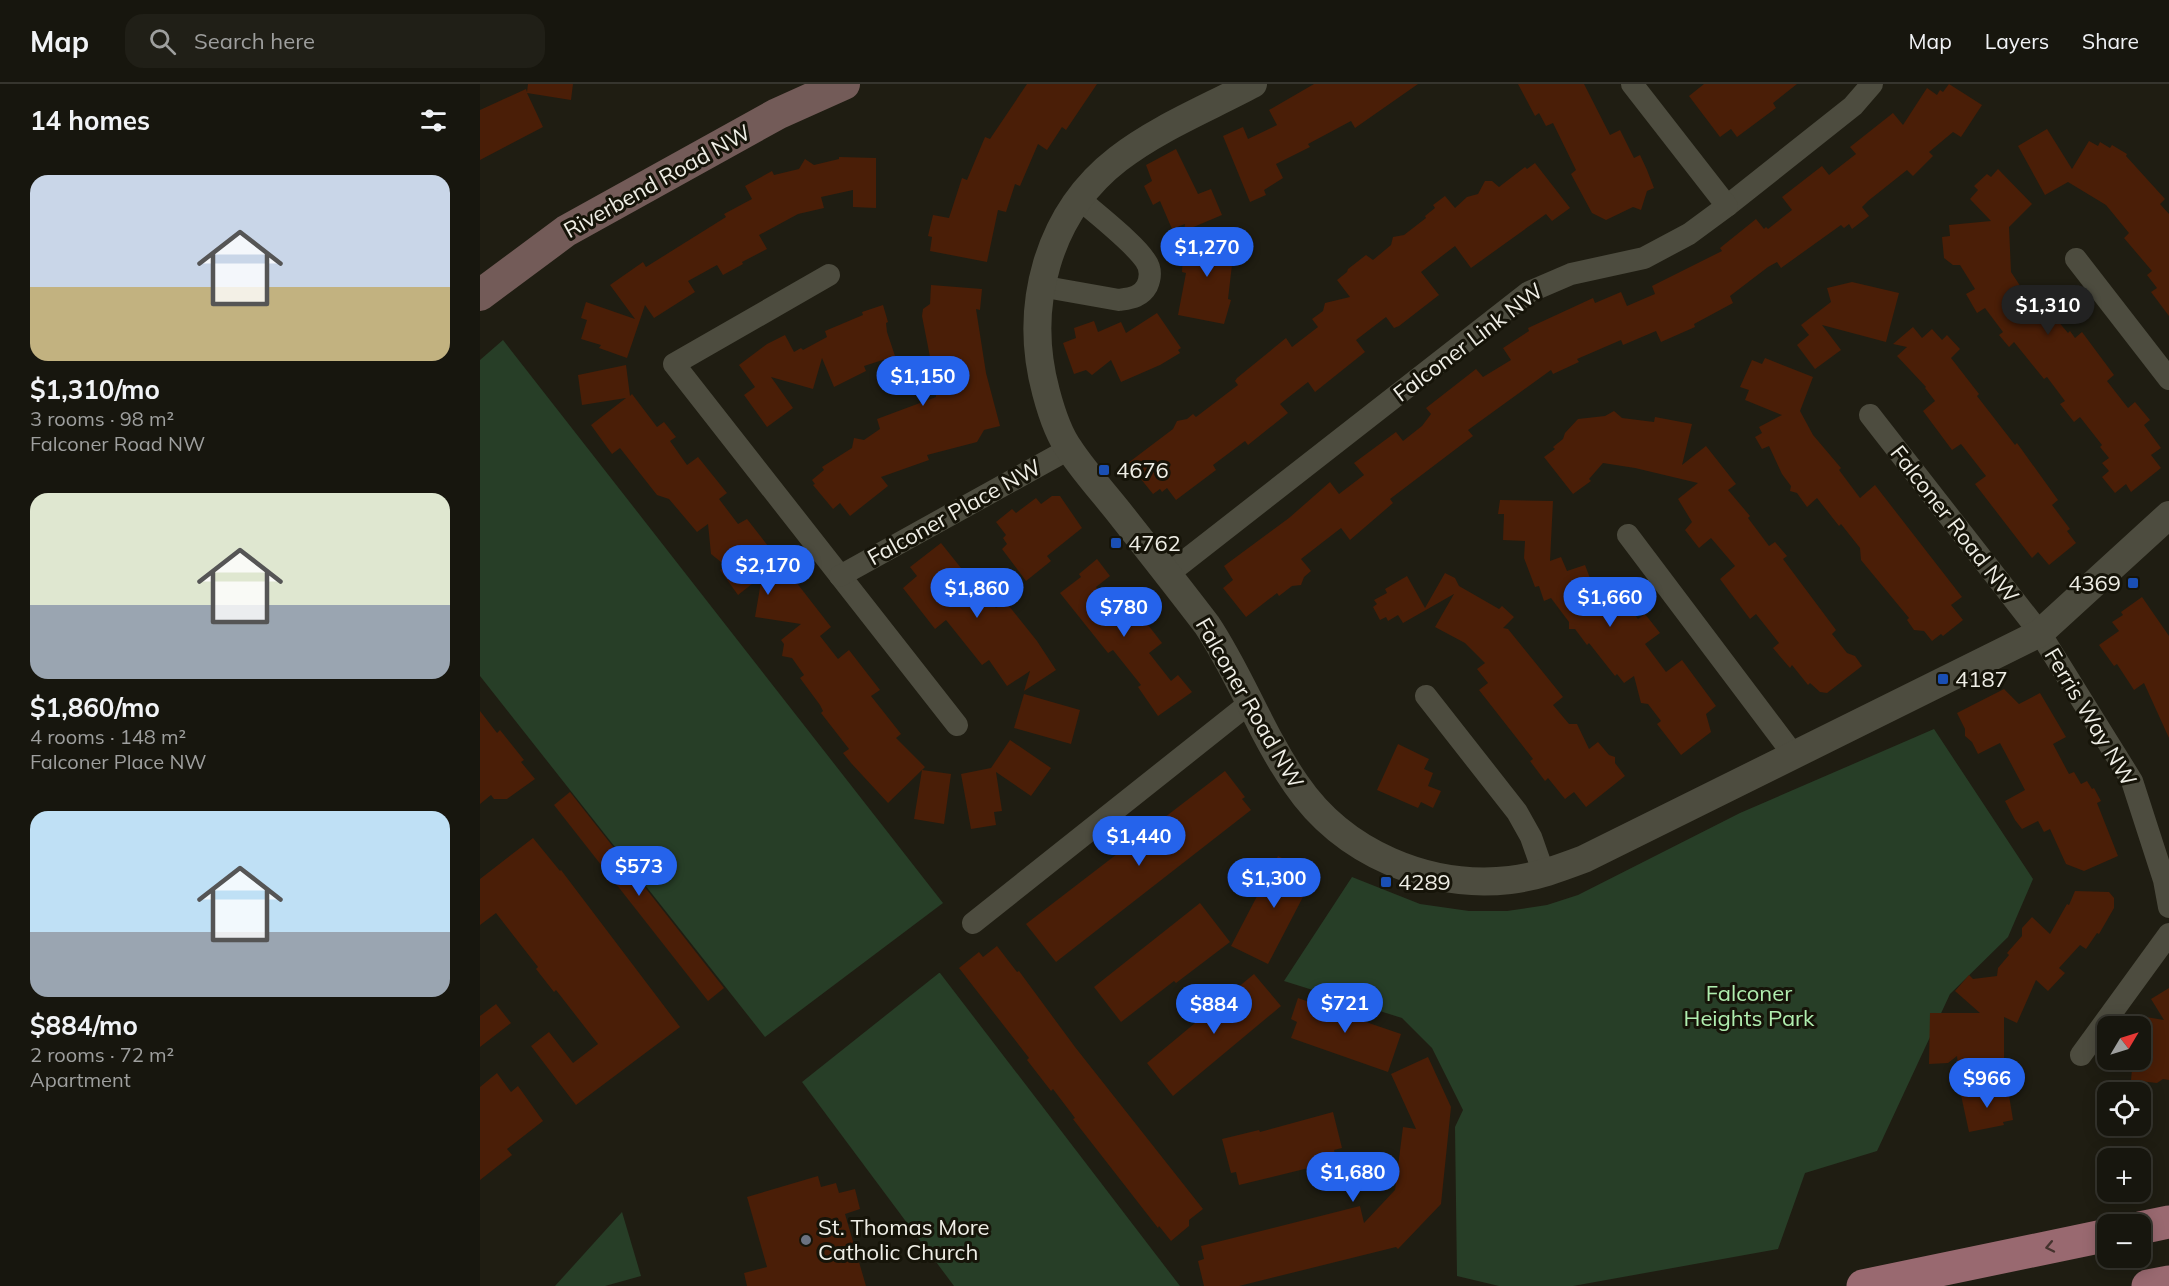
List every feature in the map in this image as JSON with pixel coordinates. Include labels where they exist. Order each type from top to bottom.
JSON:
[{"type":"main road","name":"Riverbend Road NW","points":[[480,295],[566,231],[777,114],[844,84]]},
{"type":"main road","points":[[2151,1226],[2169,1222]]},
{"type":"main road","points":[[1863,1286],[2097,1237]]},
{"type":"main road","points":[[2148,1286],[2169,1282]]},
{"type":"street","name":"Falconer Road NW","points":[[1253,84],[1140,143],[1110,166],[1080,199],[1056,240],[1040,286],[1036,333],[1040,370],[1051,409],[1069,449],[1168,574],[1226,654],[1297,786],[1327,821],[1348,839],[1390,861],[1442,877],[1472,881],[1544,874],[1584,859],[2040,633],[2169,515]]},
{"type":"street","points":[[1632,84],[1727,206]]},
{"type":"street","name":"Falconer Link NW","points":[[1168,574],[1529,292],[1571,274],[1644,258],[1689,234],[1853,106],[1872,84]]},
{"type":"street","points":[[1040,286],[1119,300],[1142,294],[1148,284],[1151,275],[1145,259],[1080,199]]},
{"type":"street","points":[[2076,259],[2169,379]]},
{"type":"street","name":"Falconer Place NW","points":[[829,275],[674,364],[957,725]]},
{"type":"street","name":"Falconer Road NW","points":[[1870,415],[2040,633]]},
{"type":"street","name":"Falconer Place NW","points":[[840,576],[1069,449]]},
{"type":"street","points":[[1628,534],[1793,754]]},
{"type":"street","name":"Ferris Way NW","points":[[2040,633],[2132,781],[2164,880],[2169,907]]},
{"type":"street","points":[[1426,696],[1517,812],[1531,837],[1544,874]]},
{"type":"street","points":[[973,923],[1251,702]]},
{"type":"street","points":[[2081,1055],[2169,934]]},
{"type":"green space","points":[[503,340],[943,903],[765,1037],[480,676],[480,360]]},
{"type":"green space","name":"Falconer Heights Park","points":[[1934,729],[2033,879],[2008,937],[1950,994],[1877,1151],[1805,1173],[1778,1249],[1573,1286],[1499,1286],[1457,1276],[1455,1127],[1463,1110],[1432,1048],[1402,1018],[1284,981],[1352,877],[1420,904],[1469,911],[1507,911],[1547,905],[1578,895],[1740,813]]},
{"type":"green space","points":[[939,973],[1180,1286],[954,1286],[802,1082]]},
{"type":"green space","points":[[622,1212],[641,1276],[605,1286],[555,1286]]},
{"type":"building","points":[[528,84],[573,84],[571,100],[527,93],[543,127],[480,160],[480,110],[526,89],[527,92]]},
{"type":"building","points":[[1027,84],[1097,84],[1066,130],[1062,127],[1047,150],[1038,144],[1020,186],[1015,184],[1006,212],[998,210],[987,262],[930,251],[932,237],[928,236],[933,215],[949,218],[962,178],[967,180],[985,137],[990,139]]},
{"type":"building","points":[[1314,84],[1418,84],[1355,128],[1351,121],[1308,144],[1310,147],[1276,164],[1283,178],[1264,190],[1266,195],[1250,202],[1223,136],[1243,127],[1248,139],[1277,125],[1269,110]]},
{"type":"building","points":[[1518,84],[1584,84],[1610,135],[1620,130],[1634,158],[1640,155],[1647,170],[1654,188],[1647,191],[1641,210],[1633,207],[1606,220],[1592,213],[1571,174],[1576,170],[1553,123],[1546,126],[1539,113],[1535,116]]},
{"type":"building","points":[[1704,84],[1797,84],[1773,103],[1776,108],[1737,137],[1731,129],[1720,137],[1689,96]]},
{"type":"building","points":[[1949,84],[1982,105],[1961,137],[1953,132],[1929,152],[1933,156],[1913,176],[1907,170],[1868,201],[1862,207],[1869,216],[1852,229],[1849,224],[1844,228],[1841,225],[1781,268],[1777,262],[1768,267],[1730,296],[1733,303],[1694,324],[1695,327],[1661,342],[1656,331],[1623,345],[1621,340],[1577,359],[1579,362],[1553,374],[1551,370],[1468,430],[1473,436],[1390,499],[1393,503],[1350,540],[1341,528],[1301,559],[1311,571],[1304,577],[1301,585],[1292,586],[1279,596],[1277,593],[1246,617],[1223,588],[1233,580],[1224,566],[1289,518],[1330,482],[1339,494],[1364,475],[1354,463],[1396,432],[1403,441],[1422,426],[1431,414],[1426,408],[1476,369],[1483,377],[1511,360],[1503,348],[1529,331],[1528,328],[1593,298],[1595,303],[1621,292],[1627,306],[1655,294],[1652,286],[1722,251],[1720,248],[1756,219],[1764,229],[1766,227],[1768,229],[1792,210],[1782,197],[1822,166],[1829,175],[1856,154],[1850,147],[1893,113],[1903,125],[1927,88],[1937,95],[1940,90],[1943,92]]},
{"type":"building","points":[[2047,129],[2072,169],[2089,141],[2098,146],[2100,142],[2110,148],[2112,145],[2127,154],[2126,156],[2165,199],[2160,204],[2169,214],[2169,316],[2151,292],[2157,288],[2147,275],[2152,271],[2124,238],[2129,233],[2106,205],[2068,182],[2045,195],[2018,146]]},
{"type":"building","points":[[1176,149],[1198,194],[1211,189],[1222,215],[1184,231],[1185,224],[1172,229],[1160,201],[1153,205],[1144,186],[1152,181],[1146,165]]},
{"type":"building","points":[[839,157],[876,158],[876,208],[853,207],[853,190],[821,197],[824,208],[798,214],[759,235],[767,249],[742,262],[743,264],[723,275],[717,265],[688,281],[695,292],[654,318],[645,305],[627,358],[599,348],[601,345],[581,339],[587,320],[581,318],[586,302],[635,319],[610,285],[643,262],[646,267],[726,217],[724,214],[752,199],[745,186],[772,171],[774,175],[799,169],[805,159],[814,165],[839,159]]},
{"type":"building","points":[[1535,163],[1570,208],[1552,221],[1546,214],[1471,268],[1455,246],[1421,272],[1439,295],[1399,326],[1394,328],[1386,317],[1356,340],[1365,352],[1315,392],[1308,382],[1280,404],[1288,413],[1248,445],[1245,441],[1213,465],[1216,470],[1176,500],[1167,488],[1162,492],[1160,489],[1153,494],[1128,463],[1173,429],[1177,421],[1187,419],[1193,414],[1196,417],[1238,385],[1235,381],[1237,378],[1286,338],[1292,347],[1318,327],[1312,319],[1323,311],[1325,303],[1350,297],[1337,280],[1366,255],[1373,260],[1391,245],[1393,237],[1404,235],[1426,218],[1425,216],[1435,208],[1433,205],[1445,196],[1455,208],[1467,197],[1478,194],[1485,181],[1492,181],[1499,187],[1525,167],[1527,169]]},
{"type":"building","points":[[1998,169],[2032,204],[2009,227],[2011,272],[2038,313],[2046,307],[2075,338],[2082,332],[2114,375],[2107,381],[2128,408],[2135,402],[2150,420],[2144,425],[2161,448],[2151,455],[2161,468],[2131,492],[2126,484],[2115,493],[2102,477],[2109,471],[2102,463],[2109,458],[2100,447],[2102,445],[2080,417],[2074,422],[2060,404],[2065,401],[2047,377],[2044,379],[2014,342],[2009,347],[1999,335],[2003,332],[1985,308],[1977,313],[1966,294],[1975,289],[1960,265],[1953,265],[1944,258],[1942,237],[1950,236],[1949,225],[1991,221],[1970,199],[1978,190],[1974,186],[1987,174],[1991,177]]},
{"type":"building","points":[[1184,236],[1235,239],[1228,299],[1231,300],[1224,324],[1178,315],[1186,273],[1182,272]]},
{"type":"building","points":[[1852,282],[1899,293],[1886,342],[1822,325],[1841,350],[1815,369],[1797,345],[1809,335],[1801,325],[1831,302],[1827,288]]},
{"type":"building","points":[[931,285],[982,289],[980,310],[976,309],[986,373],[1000,426],[984,430],[977,442],[927,455],[929,460],[881,477],[888,486],[850,516],[840,503],[833,509],[813,485],[815,484],[812,480],[824,470],[822,467],[852,448],[854,438],[864,440],[880,429],[877,419],[936,397],[936,394],[941,393],[931,362],[922,316],[923,309],[930,304]]},
{"type":"building","points":[[883,305],[888,322],[886,323],[887,332],[895,356],[864,366],[866,371],[834,387],[822,358],[813,389],[771,377],[793,408],[767,427],[744,395],[755,387],[739,365],[767,344],[785,335],[794,352],[801,348],[803,350],[827,337],[825,331],[863,315],[862,312]]},
{"type":"building","points":[[1157,313],[1181,348],[1178,350],[1180,353],[1160,365],[1121,382],[1111,360],[1092,375],[1086,370],[1074,374],[1063,343],[1076,338],[1074,328],[1094,321],[1098,332],[1121,322],[1126,333]]},
{"type":"building","points":[[1913,327],[1922,338],[1932,329],[1942,340],[1947,335],[1960,349],[1951,358],[1979,394],[1977,396],[2015,445],[2017,443],[2058,500],[2052,505],[2070,529],[2067,531],[2076,543],[2049,565],[2038,552],[2032,558],[1975,484],[1986,476],[1961,444],[1952,450],[1923,411],[1935,401],[1926,387],[1897,356],[1907,347],[1893,344]]},
{"type":"building","points":[[1765,358],[1813,377],[1800,411],[1813,435],[1841,468],[1839,470],[1860,498],[1875,485],[1962,597],[1951,605],[1963,620],[1943,636],[1941,634],[1932,641],[1924,631],[1914,630],[1907,620],[1909,618],[1861,560],[1860,548],[1841,524],[1839,526],[1817,498],[1807,507],[1797,493],[1790,491],[1791,486],[1782,474],[1769,446],[1762,449],[1755,437],[1762,433],[1759,427],[1782,415],[1745,400],[1749,390],[1740,387],[1752,360],[1762,364]]},
{"type":"building","points":[[626,365],[630,396],[632,394],[657,427],[664,422],[676,437],[670,441],[687,465],[698,457],[727,493],[719,499],[738,524],[747,519],[831,627],[820,636],[838,659],[849,650],[880,690],[871,696],[901,734],[896,738],[925,767],[888,803],[843,753],[849,749],[821,713],[823,711],[820,705],[800,678],[804,675],[792,658],[782,656],[784,644],[781,640],[801,624],[755,617],[762,576],[738,595],[720,570],[726,566],[711,554],[708,524],[697,532],[669,499],[657,495],[620,448],[612,454],[591,425],[626,398],[582,405],[578,375]]},
{"type":"building","points":[[1614,411],[1622,418],[1654,422],[1655,417],[1692,424],[1682,465],[1706,446],[1736,484],[1728,490],[1750,516],[1748,518],[1769,546],[1775,542],[1787,556],[1783,559],[1836,630],[1832,634],[1847,653],[1855,656],[1862,666],[1827,693],[1820,692],[1810,683],[1808,685],[1792,665],[1790,668],[1773,648],[1779,643],[1756,614],[1750,619],[1720,579],[1735,566],[1711,538],[1699,548],[1685,530],[1692,522],[1678,499],[1698,483],[1603,463],[1589,479],[1591,481],[1573,494],[1544,457],[1555,449],[1553,447],[1563,439],[1565,433],[1578,419],[1605,416]]},
{"type":"building","points":[[1052,496],[1060,496],[1082,528],[1047,556],[1051,561],[1026,581],[1002,549],[1007,544],[1003,538],[1006,535],[996,522],[1012,509],[1016,513],[1036,498],[1041,504]]},
{"type":"building","points":[[1500,500],[1553,501],[1550,561],[1561,557],[1567,571],[1585,565],[1593,586],[1604,600],[1618,592],[1638,619],[1645,614],[1660,633],[1645,644],[1666,672],[1682,660],[1716,706],[1706,714],[1711,732],[1681,755],[1657,724],[1661,721],[1648,704],[1641,703],[1634,676],[1624,683],[1617,674],[1615,676],[1589,643],[1587,645],[1575,629],[1569,629],[1569,622],[1551,598],[1544,601],[1539,586],[1535,587],[1524,558],[1525,541],[1503,540],[1504,514],[1498,514]]},
{"type":"building","points":[[941,543],[996,608],[1005,601],[1037,641],[1056,670],[1024,691],[1030,671],[1007,686],[989,660],[982,665],[946,620],[935,629],[903,588],[917,576],[910,567]]},
{"type":"building","points":[[1097,559],[1110,576],[1096,587],[1118,613],[1131,603],[1162,643],[1149,653],[1171,681],[1178,675],[1192,692],[1158,716],[1138,687],[1141,685],[1113,650],[1108,653],[1060,593],[1081,577],[1079,574]]},
{"type":"building","points":[[1445,573],[1455,578],[1459,586],[1499,609],[1502,606],[1514,617],[1503,628],[1508,629],[1563,697],[1553,705],[1569,724],[1577,724],[1589,749],[1598,742],[1609,755],[1615,757],[1615,763],[1625,776],[1586,807],[1574,792],[1565,799],[1548,778],[1545,781],[1530,761],[1533,759],[1479,690],[1488,683],[1477,669],[1485,663],[1465,643],[1435,627],[1454,594],[1403,623],[1398,615],[1388,621],[1386,617],[1380,620],[1373,607],[1377,604],[1374,600],[1387,593],[1385,589],[1407,576],[1425,608]]},
{"type":"building","points":[[2142,597],[2169,636],[2169,738],[2144,683],[2134,690],[2117,664],[2114,666],[2099,645],[2119,631],[2112,622],[2123,615],[2121,612]]},
{"type":"building","points":[[2004,689],[2019,704],[2040,693],[2066,737],[2053,744],[2069,774],[2074,772],[2081,784],[2087,781],[2092,789],[2094,788],[2101,801],[2097,803],[2118,856],[2084,871],[2066,864],[2050,829],[2044,832],[2038,821],[2022,829],[2015,820],[2005,801],[2025,790],[2000,743],[1978,754],[1972,742],[1965,736],[1965,729],[1957,713]]},
{"type":"building","points":[[1024,694],[1080,710],[1071,744],[1014,728]]},
{"type":"building","points":[[480,711],[497,733],[500,730],[524,760],[521,762],[535,779],[507,799],[494,799],[491,795],[480,804]]},
{"type":"building","points":[[1010,740],[1051,768],[1031,796],[996,772],[1002,811],[994,812],[996,825],[971,829],[961,774],[991,768]]},
{"type":"building","points":[[1398,744],[1429,759],[1424,769],[1433,773],[1428,786],[1441,791],[1433,808],[1421,802],[1418,808],[1377,790]]},
{"type":"building","points":[[922,770],[951,774],[944,824],[914,819]]},
{"type":"building","points":[[1225,771],[1245,797],[1242,799],[1251,810],[1056,962],[1026,924]]},
{"type":"building","points":[[570,792],[724,988],[708,1001],[554,805]]},
{"type":"building","points":[[533,838],[561,870],[680,1027],[576,1105],[531,1046],[549,1032],[573,1063],[598,1044],[556,990],[554,992],[536,969],[538,967],[496,913],[480,925],[480,879]]},
{"type":"building","points":[[1278,856],[1292,863],[1295,859],[1317,870],[1268,964],[1231,946]]},
{"type":"building","points":[[2075,891],[2109,892],[2114,898],[2114,908],[2099,934],[2097,933],[2086,949],[2080,945],[2059,968],[2065,973],[2048,991],[2036,980],[2017,1023],[2004,1017],[2004,1065],[1958,1065],[1957,1056],[1948,1063],[1929,1064],[1930,1013],[1980,1013],[1955,991],[1969,975],[1973,979],[1997,976],[1998,968],[2022,936],[2022,928],[2032,917],[2050,934],[2067,904],[2069,905]]},
{"type":"building","points":[[1200,903],[1230,942],[1121,1022],[1094,987]]},
{"type":"building","points":[[997,946],[1017,972],[1019,971],[1075,1047],[1203,1209],[1189,1220],[1189,1226],[1171,1241],[1159,1226],[1158,1228],[1073,1119],[1075,1118],[1053,1089],[1051,1091],[1027,1060],[1029,1058],[959,968],[979,952],[983,957]]},
{"type":"building","points":[[1254,974],[1281,1006],[1173,1096],[1147,1063]]},
{"type":"building","points":[[2169,988],[2169,1080],[2163,1079],[2157,1083],[2131,1080],[2132,1070],[2151,1070],[2151,1018],[2164,1020],[2151,999]]},
{"type":"building","points":[[1298,998],[1334,1011],[1336,1006],[1364,1016],[1363,1021],[1401,1034],[1388,1072],[1291,1038],[1297,1022],[1291,1019]]},
{"type":"building","points":[[496,1004],[511,1023],[480,1047],[480,1016]]},
{"type":"building","points":[[1428,1057],[1451,1107],[1441,1204],[1398,1249],[1396,1247],[1239,1286],[1204,1286],[1198,1261],[1204,1259],[1201,1246],[1360,1206],[1364,1223],[1395,1190],[1403,1127],[1416,1129],[1391,1074]]},
{"type":"building","points":[[497,1073],[511,1092],[518,1086],[543,1121],[507,1149],[512,1155],[480,1180],[480,1087]]},
{"type":"building","points":[[2008,1089],[2013,1120],[2003,1122],[2004,1125],[1969,1132],[1961,1095]]},
{"type":"building","points":[[1333,1112],[1342,1148],[1334,1150],[1337,1161],[1239,1185],[1236,1172],[1231,1173],[1222,1139],[1259,1130],[1260,1132]]},
{"type":"building","name":"St. Thomas More Catholic Church","points":[[818,1176],[821,1187],[836,1183],[839,1193],[855,1189],[860,1209],[845,1214],[866,1286],[747,1286],[744,1273],[767,1267],[747,1197]]},
{"type":"place","name":"4676","points":[[1104,470]]},
{"type":"place","name":"4762","points":[[1116,543]]},
{"type":"place","name":"4369","points":[[2133,583]]},
{"type":"place","name":"4187","points":[[1943,679]]},
{"type":"place","name":"4289","points":[[1386,882]]},
{"type":"place","name":"St. Thomas More Catholic Church","points":[[806,1240]]}]
